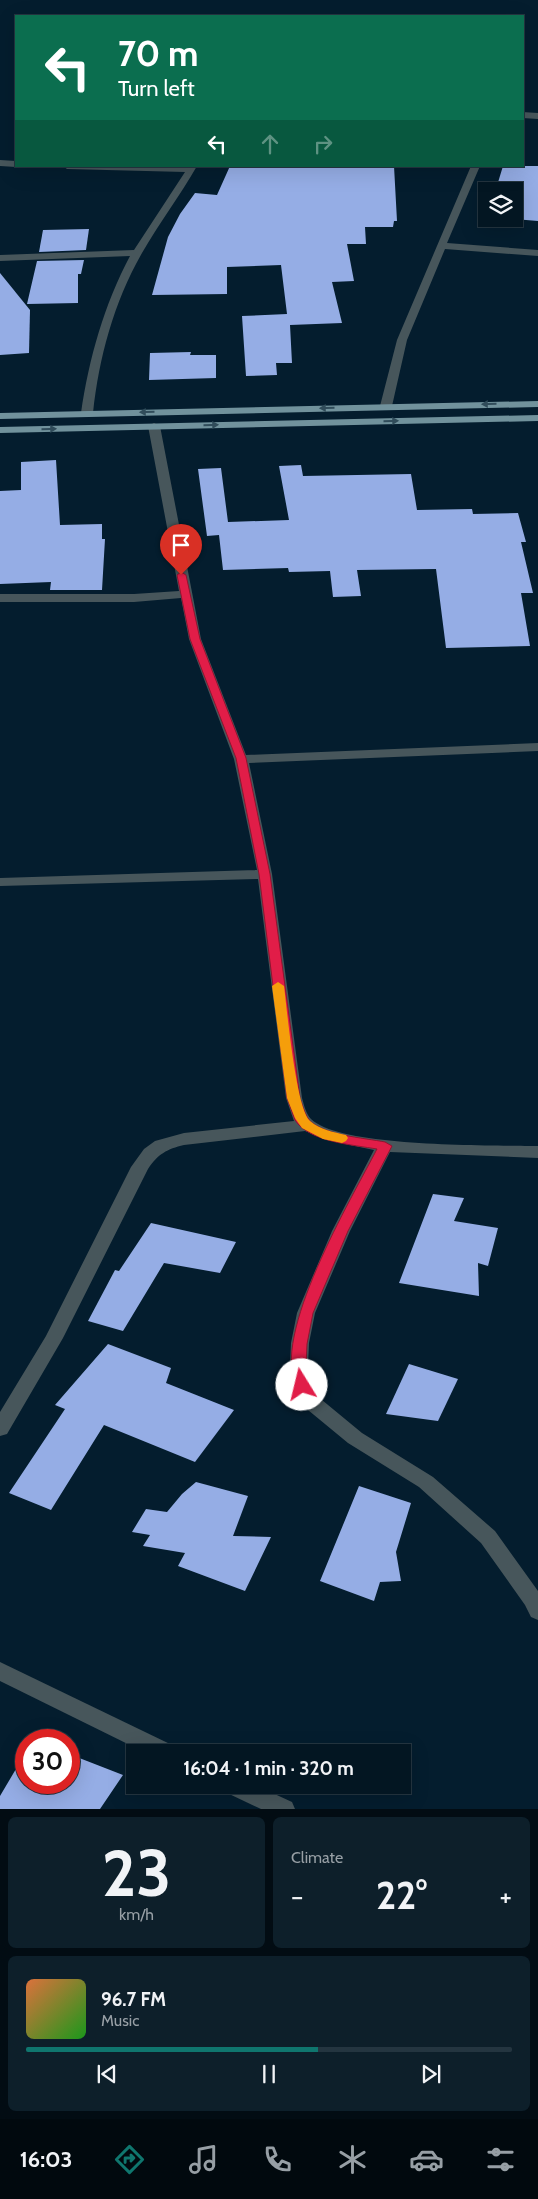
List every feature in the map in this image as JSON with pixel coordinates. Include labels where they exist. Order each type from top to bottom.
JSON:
[{"type":"main road","points":[[0,416],[538,404]]},
{"type":"main road","points":[[172,411],[174,426]]},
{"type":"main road","points":[[0,430],[538,418]]},
{"type":"street","points":[[524,115],[538,116]]},
{"type":"street","points":[[0,163],[15,164]]},
{"type":"street","points":[[130,167],[192,168]]},
{"type":"street","points":[[386,406],[402,340],[440,246],[476,167]]},
{"type":"street","points":[[87,413],[95,359],[120,288],[136,253],[192,168]]},
{"type":"street","points":[[440,246],[538,252]]},
{"type":"street","points":[[0,258],[136,253]]},
{"type":"street","points":[[154,426],[195,639],[241,758],[265,874],[294,1098],[301,1118],[306,1125],[328,1136],[385,1146],[538,1152]]},
{"type":"street","points":[[0,598],[134,598],[185,594]]},
{"type":"street","points":[[241,758],[538,747]]},
{"type":"street","points":[[0,882],[265,874]]},
{"type":"street","points":[[0,1429],[54,1338],[140,1167],[150,1153],[161,1145],[184,1139],[306,1125]]},
{"type":"street","points":[[385,1146],[341,1231],[306,1313],[298,1366],[302,1385],[315,1405],[354,1438],[426,1482],[488,1536],[532,1599],[538,1611]]},
{"type":"street","points":[[0,1671],[148,1744]]},
{"type":"street","points":[[252,1794],[284,1809]]},
{"type":"building","points":[[538,166],[538,221],[523,220],[523,182],[498,182],[503,167]]},
{"type":"building","points":[[230,167],[394,167],[397,221],[394,221],[393,227],[365,227],[366,244],[347,244],[354,281],[332,282],[342,323],[290,325],[292,363],[276,363],[277,375],[246,376],[242,316],[287,314],[281,265],[227,267],[227,294],[152,295],[168,237],[180,214],[195,193],[217,195]]},
{"type":"building","points":[[89,229],[86,250],[39,252],[43,230]]},
{"type":"building","points":[[84,260],[81,274],[78,274],[78,303],[27,304],[37,261]]},
{"type":"building","points":[[0,273],[30,310],[29,353],[0,355]]},
{"type":"building","points":[[191,352],[190,355],[216,355],[216,378],[149,380],[150,353]]},
{"type":"building","points":[[56,460],[60,525],[102,524],[102,539],[105,539],[102,590],[50,590],[51,582],[0,584],[0,491],[21,490],[21,462]]},
{"type":"building","points":[[301,465],[303,476],[411,474],[417,510],[472,509],[473,514],[518,513],[526,542],[521,542],[533,593],[521,593],[530,646],[446,648],[436,569],[357,570],[361,596],[333,597],[330,571],[289,572],[288,568],[223,570],[219,535],[207,536],[198,469],[221,468],[228,522],[289,520],[279,466]]},
{"type":"building","points":[[433,1194],[464,1198],[454,1221],[498,1228],[488,1266],[478,1263],[479,1296],[399,1283]]},
{"type":"building","points":[[151,1223],[236,1242],[220,1273],[164,1263],[123,1331],[88,1321],[115,1270],[119,1271]]},
{"type":"building","points":[[108,1344],[171,1368],[166,1383],[234,1410],[195,1462],[104,1425],[51,1510],[9,1493],[65,1409],[55,1405]]},
{"type":"building","points":[[409,1364],[458,1379],[438,1421],[386,1414]]},
{"type":"building","points":[[196,1482],[248,1496],[233,1536],[271,1537],[245,1591],[178,1566],[185,1553],[143,1546],[150,1535],[132,1532],[146,1509],[167,1512],[182,1494]]},
{"type":"building","points":[[359,1486],[411,1503],[396,1552],[401,1581],[380,1582],[374,1601],[320,1581]]},
{"type":"building","points":[[80,1758],[123,1775],[100,1809],[0,1809],[0,1796],[15,1771],[15,1794],[80,1794]]},
{"type":"slow traffic","points":[[278,986],[294,1098],[301,1118],[306,1125],[328,1136],[342,1138]]},
{"type":"route","points":[[181,575],[195,639],[241,758],[265,874],[279,995],[297,1108],[306,1125],[328,1136],[385,1146],[341,1231],[306,1313],[298,1366],[302,1385]]}]
